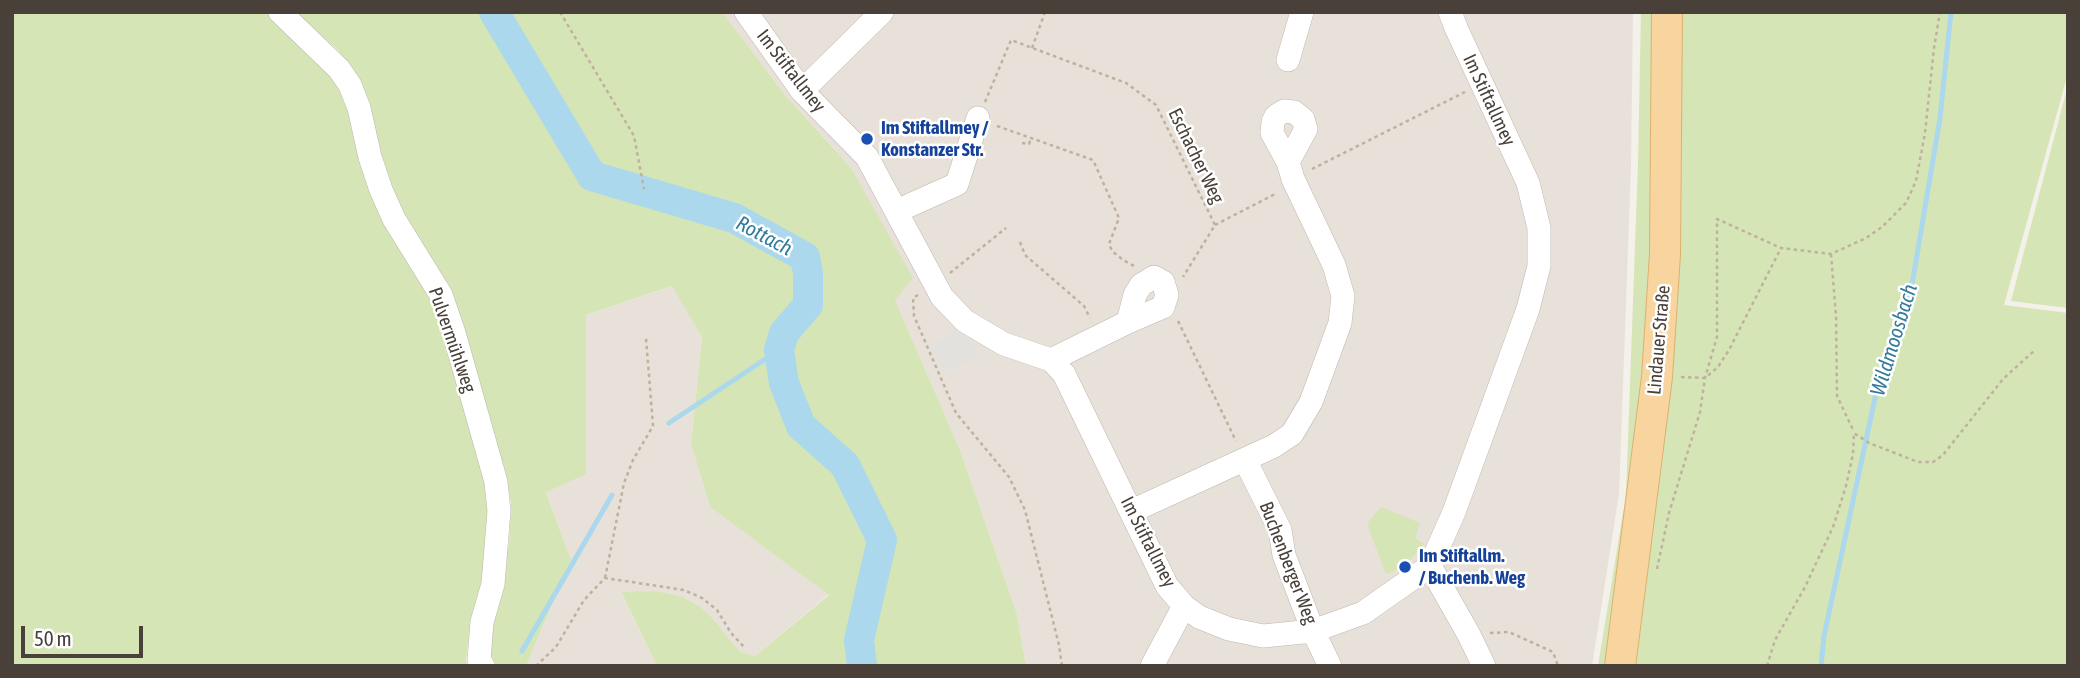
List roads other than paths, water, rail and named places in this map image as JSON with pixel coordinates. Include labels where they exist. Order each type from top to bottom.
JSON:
[{"type":"main road","name":"Lindauer Straße","points":[[1620,666],[1657,377],[1665,254],[1667,12]]},
{"type":"street","name":"Pulvermühlweg","points":[[280,12],[339,69],[350,85],[359,108],[381,190],[394,219],[441,295],[454,333],[496,482],[499,511],[493,584],[482,622],[479,660],[483,666]]},
{"type":"street","name":"Im Stiftallmey","points":[[746,12],[802,91],[867,157],[942,298],[965,321],[1004,344],[1051,360],[1064,374],[1167,586],[1184,606],[1199,617],[1229,629],[1263,636],[1313,631],[1363,612],[1430,566],[1454,512],[1528,309],[1539,266],[1539,228],[1528,183],[1450,12]]},
{"type":"street","points":[[802,91],[882,12]]},
{"type":"street","points":[[1288,60],[1302,12]]},
{"type":"street","points":[[897,211],[957,184],[978,118]]},
{"type":"street","points":[[1132,511],[1274,446],[1292,434],[1311,402],[1340,323],[1343,296],[1334,265],[1292,175]]},
{"type":"street","points":[[1051,360],[1128,322],[1161,293],[1141,285],[1128,322]]},
{"type":"street","name":"Buchenberger Weg","points":[[1245,460],[1280,530],[1284,555],[1313,631],[1330,666]]},
{"type":"street","points":[[1430,566],[1484,666]]},
{"type":"street","points":[[1152,666],[1184,606]]},
{"type":"waterway","name":"Rottach","points":[[494,12],[592,176],[734,218],[805,257],[808,305],[784,333],[779,350],[784,383],[801,426],[845,465],[882,540],[859,640],[862,666]]},
{"type":"waterway","name":"Wildmoosbach","points":[[1821,666],[1824,636],[1877,389],[1913,279],[1940,118],[1951,12]]},
{"type":"waterway","points":[[669,423],[779,350]]},
{"type":"waterway","points":[[522,651],[612,495]]},
{"type":"place","name":"Im Stiftallmey / Konstanzer Str.","points":[[867,139]]},
{"type":"place","name":"Im Stiftallm. / Buchenb. Weg","points":[[1405,567]]}]
